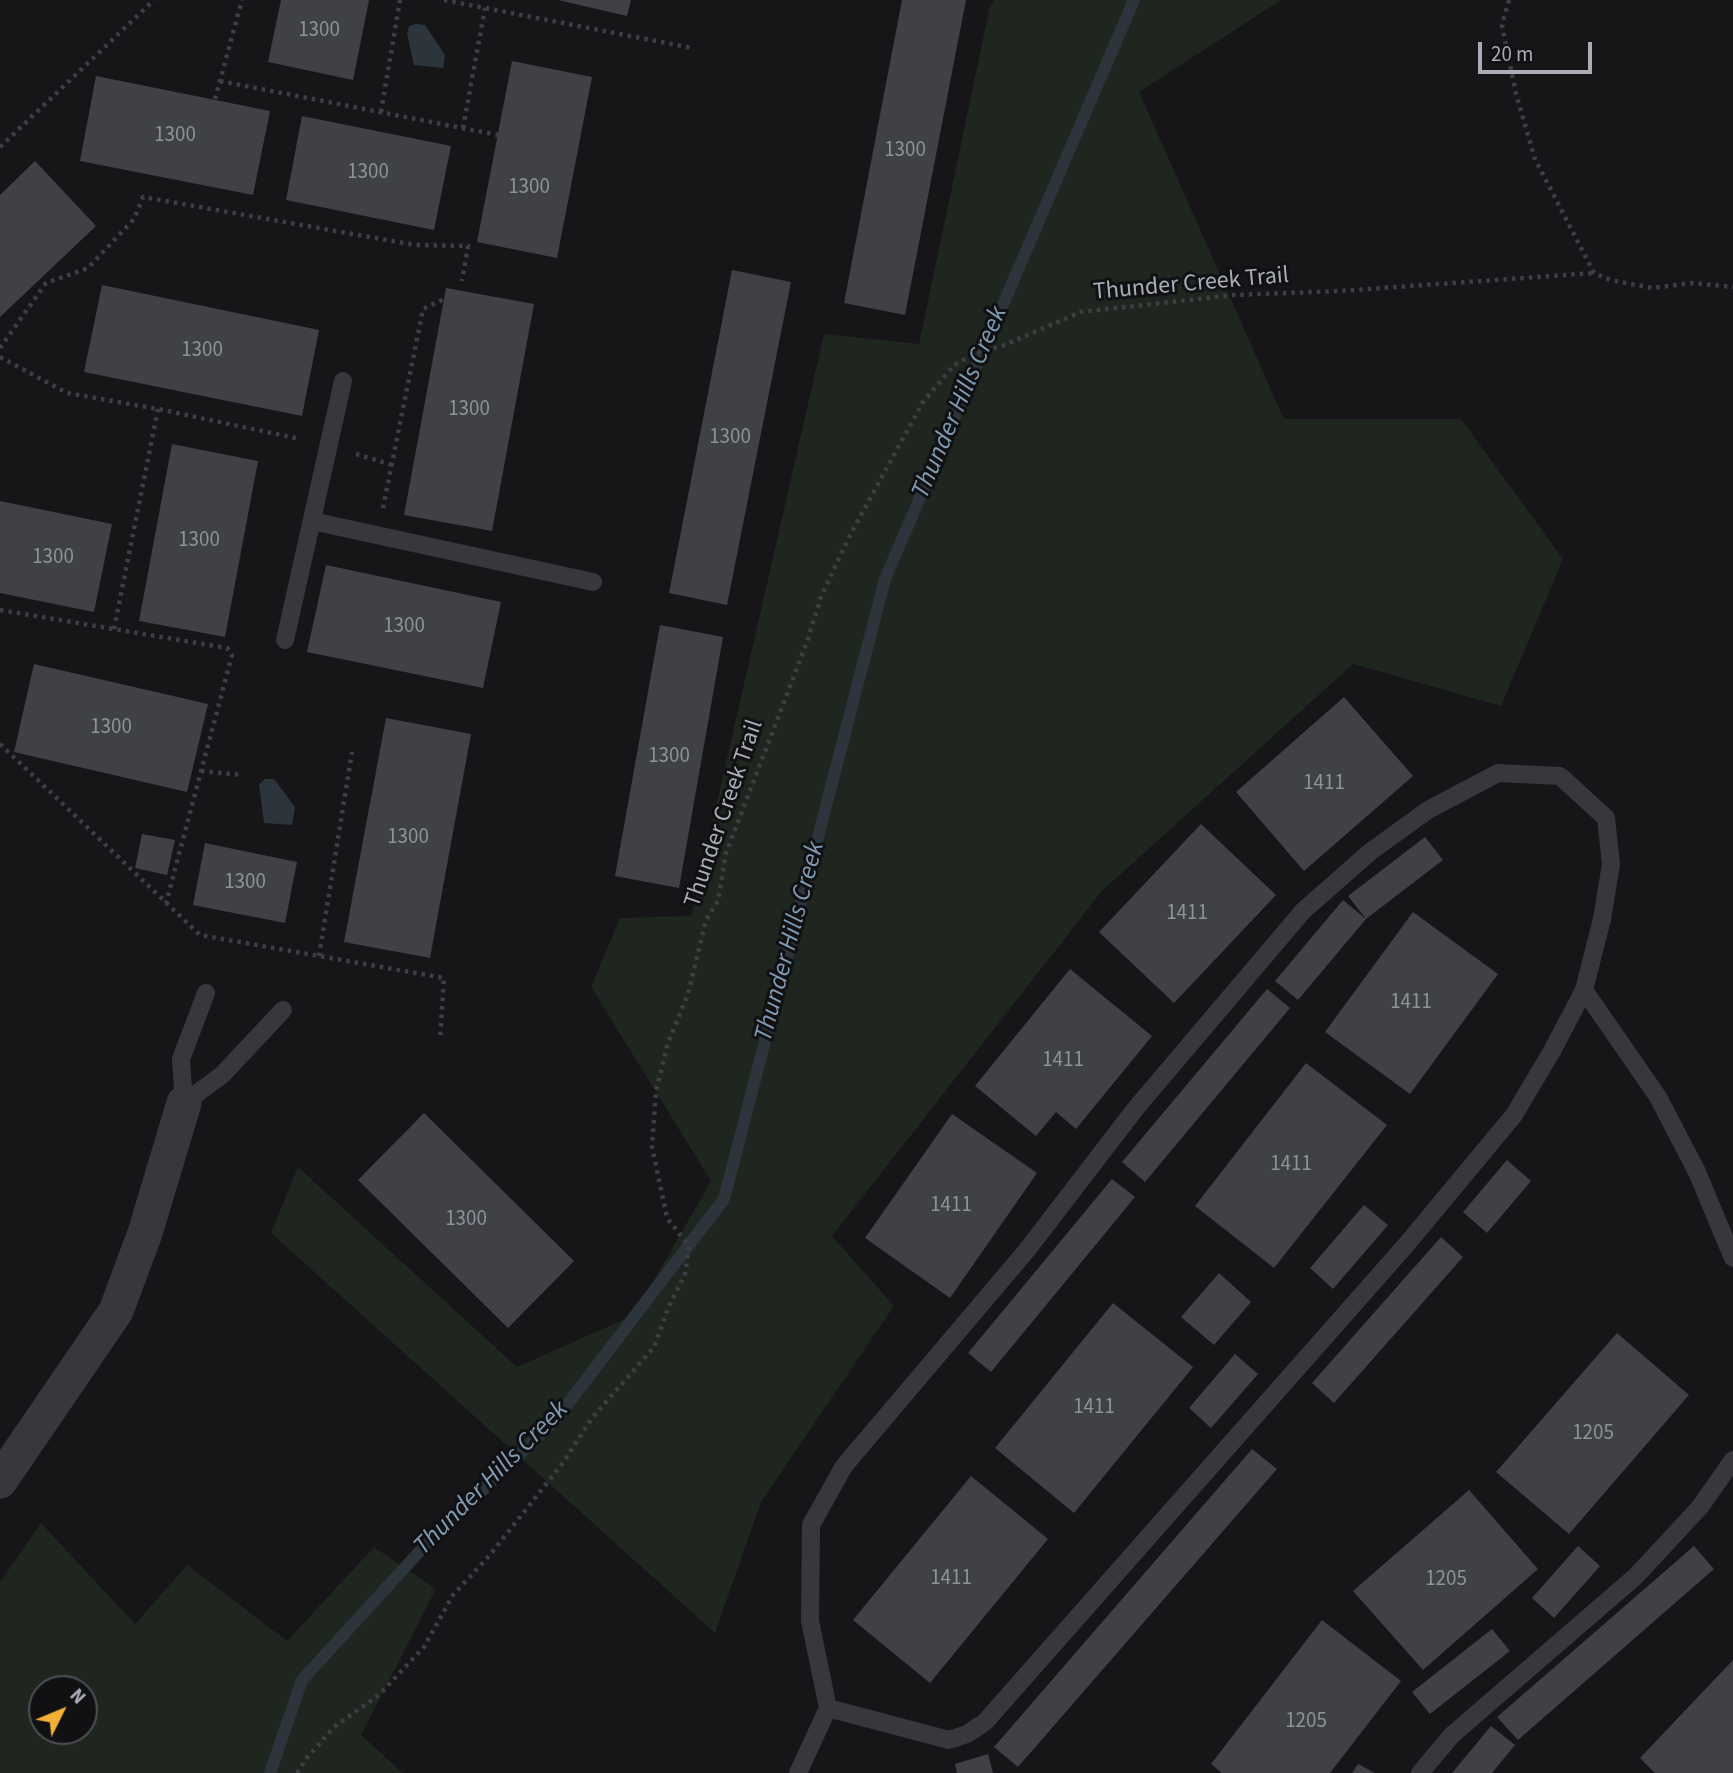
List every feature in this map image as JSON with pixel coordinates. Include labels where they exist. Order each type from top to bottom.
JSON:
[{"type":"street","points":[[0,1481],[116,1311],[145,1233],[184,1103]]},
{"type":"lane","points":[[285,640],[343,382]]},
{"type":"lane","points":[[312,521],[593,582]]},
{"type":"lane","points":[[798,1773],[828,1708],[810,1621],[811,1525],[844,1466],[1027,1251],[1136,1108],[1303,911],[1370,852],[1440,804],[1498,774],[1560,776],[1606,818],[1611,864],[1602,919],[1584,990],[1514,1115],[1396,1255],[985,1722],[967,1734],[949,1740],[828,1708]]},
{"type":"lane","points":[[1584,990],[1658,1097],[1697,1172],[1733,1258]]},
{"type":"lane","points":[[184,1103],[181,1059],[205,993]]},
{"type":"lane","points":[[184,1103],[222,1075],[283,1010]]},
{"type":"lane","points":[[1420,1773],[1452,1735],[1636,1576],[1700,1507],[1733,1460]]},
{"type":"path","points":[[0,147],[154,0]]},
{"type":"path","points":[[215,99],[242,0]]},
{"type":"path","points":[[381,112],[400,0]]},
{"type":"path","points":[[444,0],[692,48]]},
{"type":"path","points":[[1509,0],[1502,25],[1516,94],[1535,159],[1594,273],[1610,280],[1652,288],[1692,283],[1733,288]]},
{"type":"path","points":[[463,128],[485,8]]},
{"type":"path","points":[[220,81],[498,135]]},
{"type":"path","points":[[0,348],[46,283],[88,268],[134,219],[143,197],[415,244],[468,246],[462,281]]},
{"type":"path","name":"Thunder Creek Trail","points":[[297,1773],[334,1727],[379,1695],[424,1647],[453,1595],[489,1556],[562,1464],[593,1418],[654,1347],[685,1273],[689,1246],[667,1218],[652,1147],[656,1091],[668,1043],[688,994],[706,920],[718,901],[726,853],[827,585],[849,537],[923,402],[954,365],[976,353],[1002,346],[1081,312],[1234,295],[1340,291],[1594,273]]},
{"type":"path","points":[[378,535],[423,309],[444,299]]},
{"type":"path","points":[[0,357],[66,393],[158,409],[329,445],[392,465]]},
{"type":"path","points":[[114,629],[158,409]]},
{"type":"path","points":[[0,610],[227,648],[232,655],[166,903]]},
{"type":"path","points":[[0,744],[200,935],[444,978],[440,1040]]},
{"type":"path","points":[[319,956],[352,752]]},
{"type":"path","points":[[201,771],[242,775]]},
{"type":"shaded area","points":[[994,0],[1281,0],[1139,92],[1284,419],[1461,419],[1563,559],[1501,706],[1353,664],[1102,891],[832,1236],[894,1306],[761,1502],[715,1633],[271,1233],[298,1167],[517,1367],[634,1315],[711,1181],[591,987],[620,918],[691,916],[824,334],[919,344],[990,6]]},
{"type":"shaded area","points":[[425,25],[445,55],[443,68],[414,65],[407,33],[409,26]]},
{"type":"shaded area","points":[[265,779],[274,779],[295,807],[292,825],[264,823],[259,784]]},
{"type":"shaded area","points":[[41,1523],[135,1624],[187,1565],[287,1641],[374,1547],[436,1589],[361,1735],[403,1773],[0,1773],[0,1582]]},
{"type":"building","points":[[281,0],[369,0],[353,80],[268,62]]},
{"type":"building","points":[[558,0],[631,0],[627,16]]},
{"type":"building","points":[[902,0],[966,0],[905,315],[844,303]]},
{"type":"building","points":[[512,61],[592,77],[557,258],[477,242]]},
{"type":"building","points":[[96,76],[270,111],[253,195],[80,161]]},
{"type":"building","points":[[302,116],[451,146],[434,230],[286,200]]},
{"type":"building","points":[[35,161],[96,226],[0,317],[0,195]]},
{"type":"building","points":[[732,270],[791,282],[727,605],[669,593]]},
{"type":"building","points":[[102,285],[319,330],[302,416],[84,372]]},
{"type":"building","points":[[446,288],[534,304],[492,531],[404,515]]},
{"type":"building","points":[[172,444],[258,461],[225,637],[139,621]]},
{"type":"building","points":[[0,501],[112,524],[94,612],[0,593]]},
{"type":"building","points":[[326,565],[501,602],[483,688],[307,652]]},
{"type":"building","points":[[660,625],[723,637],[679,888],[615,876]]},
{"type":"building","points":[[34,664],[208,704],[187,792],[14,752]]},
{"type":"building","points":[[1344,697],[1413,776],[1304,871],[1236,792]]},
{"type":"building","points":[[386,718],[471,734],[430,958],[344,942]]},
{"type":"building","points":[[1201,824],[1276,895],[1174,1003],[1099,932]]},
{"type":"building","points":[[142,834],[175,840],[167,875],[135,868]]},
{"type":"building","points":[[1425,837],[1443,860],[1366,919],[1348,896]]},
{"type":"building","points":[[205,843],[297,862],[285,923],[193,905]]},
{"type":"building","points":[[1343,900],[1366,919],[1298,1000],[1275,981]]},
{"type":"building","points":[[1413,912],[1498,974],[1410,1094],[1325,1032]]},
{"type":"building","points":[[1070,969],[1152,1036],[1076,1129],[1056,1112],[1036,1136],[975,1086]]},
{"type":"building","points":[[1267,989],[1290,1008],[1145,1182],[1122,1162]]},
{"type":"building","points":[[1306,1063],[1387,1125],[1274,1268],[1195,1206]]},
{"type":"building","points":[[424,1113],[574,1261],[508,1328],[358,1180]]},
{"type":"building","points":[[952,1114],[1037,1173],[950,1298],[865,1238]]},
{"type":"building","points":[[1507,1160],[1531,1181],[1487,1233],[1463,1212]]},
{"type":"building","points":[[1112,1179],[1135,1197],[991,1372],[968,1353]]},
{"type":"building","points":[[1364,1205],[1388,1225],[1333,1289],[1310,1268]]},
{"type":"building","points":[[1441,1237],[1463,1257],[1334,1403],[1312,1383]]},
{"type":"building","points":[[1219,1273],[1251,1302],[1214,1345],[1181,1317]]},
{"type":"building","points":[[1113,1303],[1193,1367],[1074,1513],[995,1448]]},
{"type":"building","points":[[1617,1333],[1689,1395],[1569,1534],[1496,1472]]},
{"type":"building","points":[[1235,1354],[1258,1374],[1211,1428],[1189,1408]]},
{"type":"building","points":[[1252,1449],[1277,1469],[1018,1767],[994,1747]]},
{"type":"building","points":[[971,1476],[1048,1539],[930,1683],[853,1620]]},
{"type":"building","points":[[1469,1490],[1538,1569],[1423,1670],[1353,1591]]},
{"type":"building","points":[[1578,1546],[1600,1566],[1554,1618],[1532,1598]]},
{"type":"building","points":[[1694,1546],[1714,1569],[1518,1740],[1497,1717]]},
{"type":"building","points":[[1322,1620],[1401,1681],[1330,1773],[1222,1773],[1211,1764]]},
{"type":"building","points":[[1492,1629],[1510,1651],[1430,1714],[1412,1692]]},
{"type":"building","points":[[1733,1660],[1733,1773],[1655,1773],[1640,1758]]},
{"type":"building","points":[[1491,1726],[1515,1745],[1492,1773],[1452,1773]]},
{"type":"building","points":[[988,1754],[993,1773],[957,1773],[955,1764]]},
{"type":"building","points":[[1358,1764],[1375,1773],[1352,1773]]},
{"type":"waterway","name":"Thunder Hills Creek","points":[[270,1773],[302,1680],[419,1552],[557,1418],[724,1199],[885,579],[1134,0]]}]
